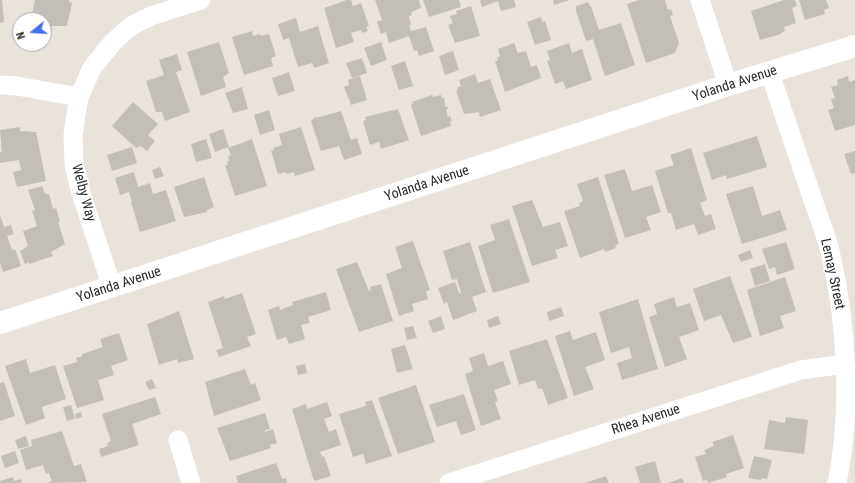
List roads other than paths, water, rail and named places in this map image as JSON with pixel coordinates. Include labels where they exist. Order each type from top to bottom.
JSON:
[{"type":"street","name":"Welby Way","points":[[112,287],[80,190],[74,164],[73,134],[80,97],[92,68],[113,42],[132,26],[151,16],[201,0]]},
{"type":"street","points":[[700,0],[728,86]]},
{"type":"street","name":"Yolanda Avenue","points":[[0,323],[855,46]]},
{"type":"street","name":"Lemay Street","points":[[770,73],[829,249],[840,296],[845,364],[844,420],[840,467],[837,483]]},
{"type":"street","points":[[0,85],[17,86],[80,97]]},
{"type":"street","name":"Rhea Avenue","points":[[449,483],[801,370],[845,364]]},
{"type":"street","points":[[178,440],[191,483]]}]
